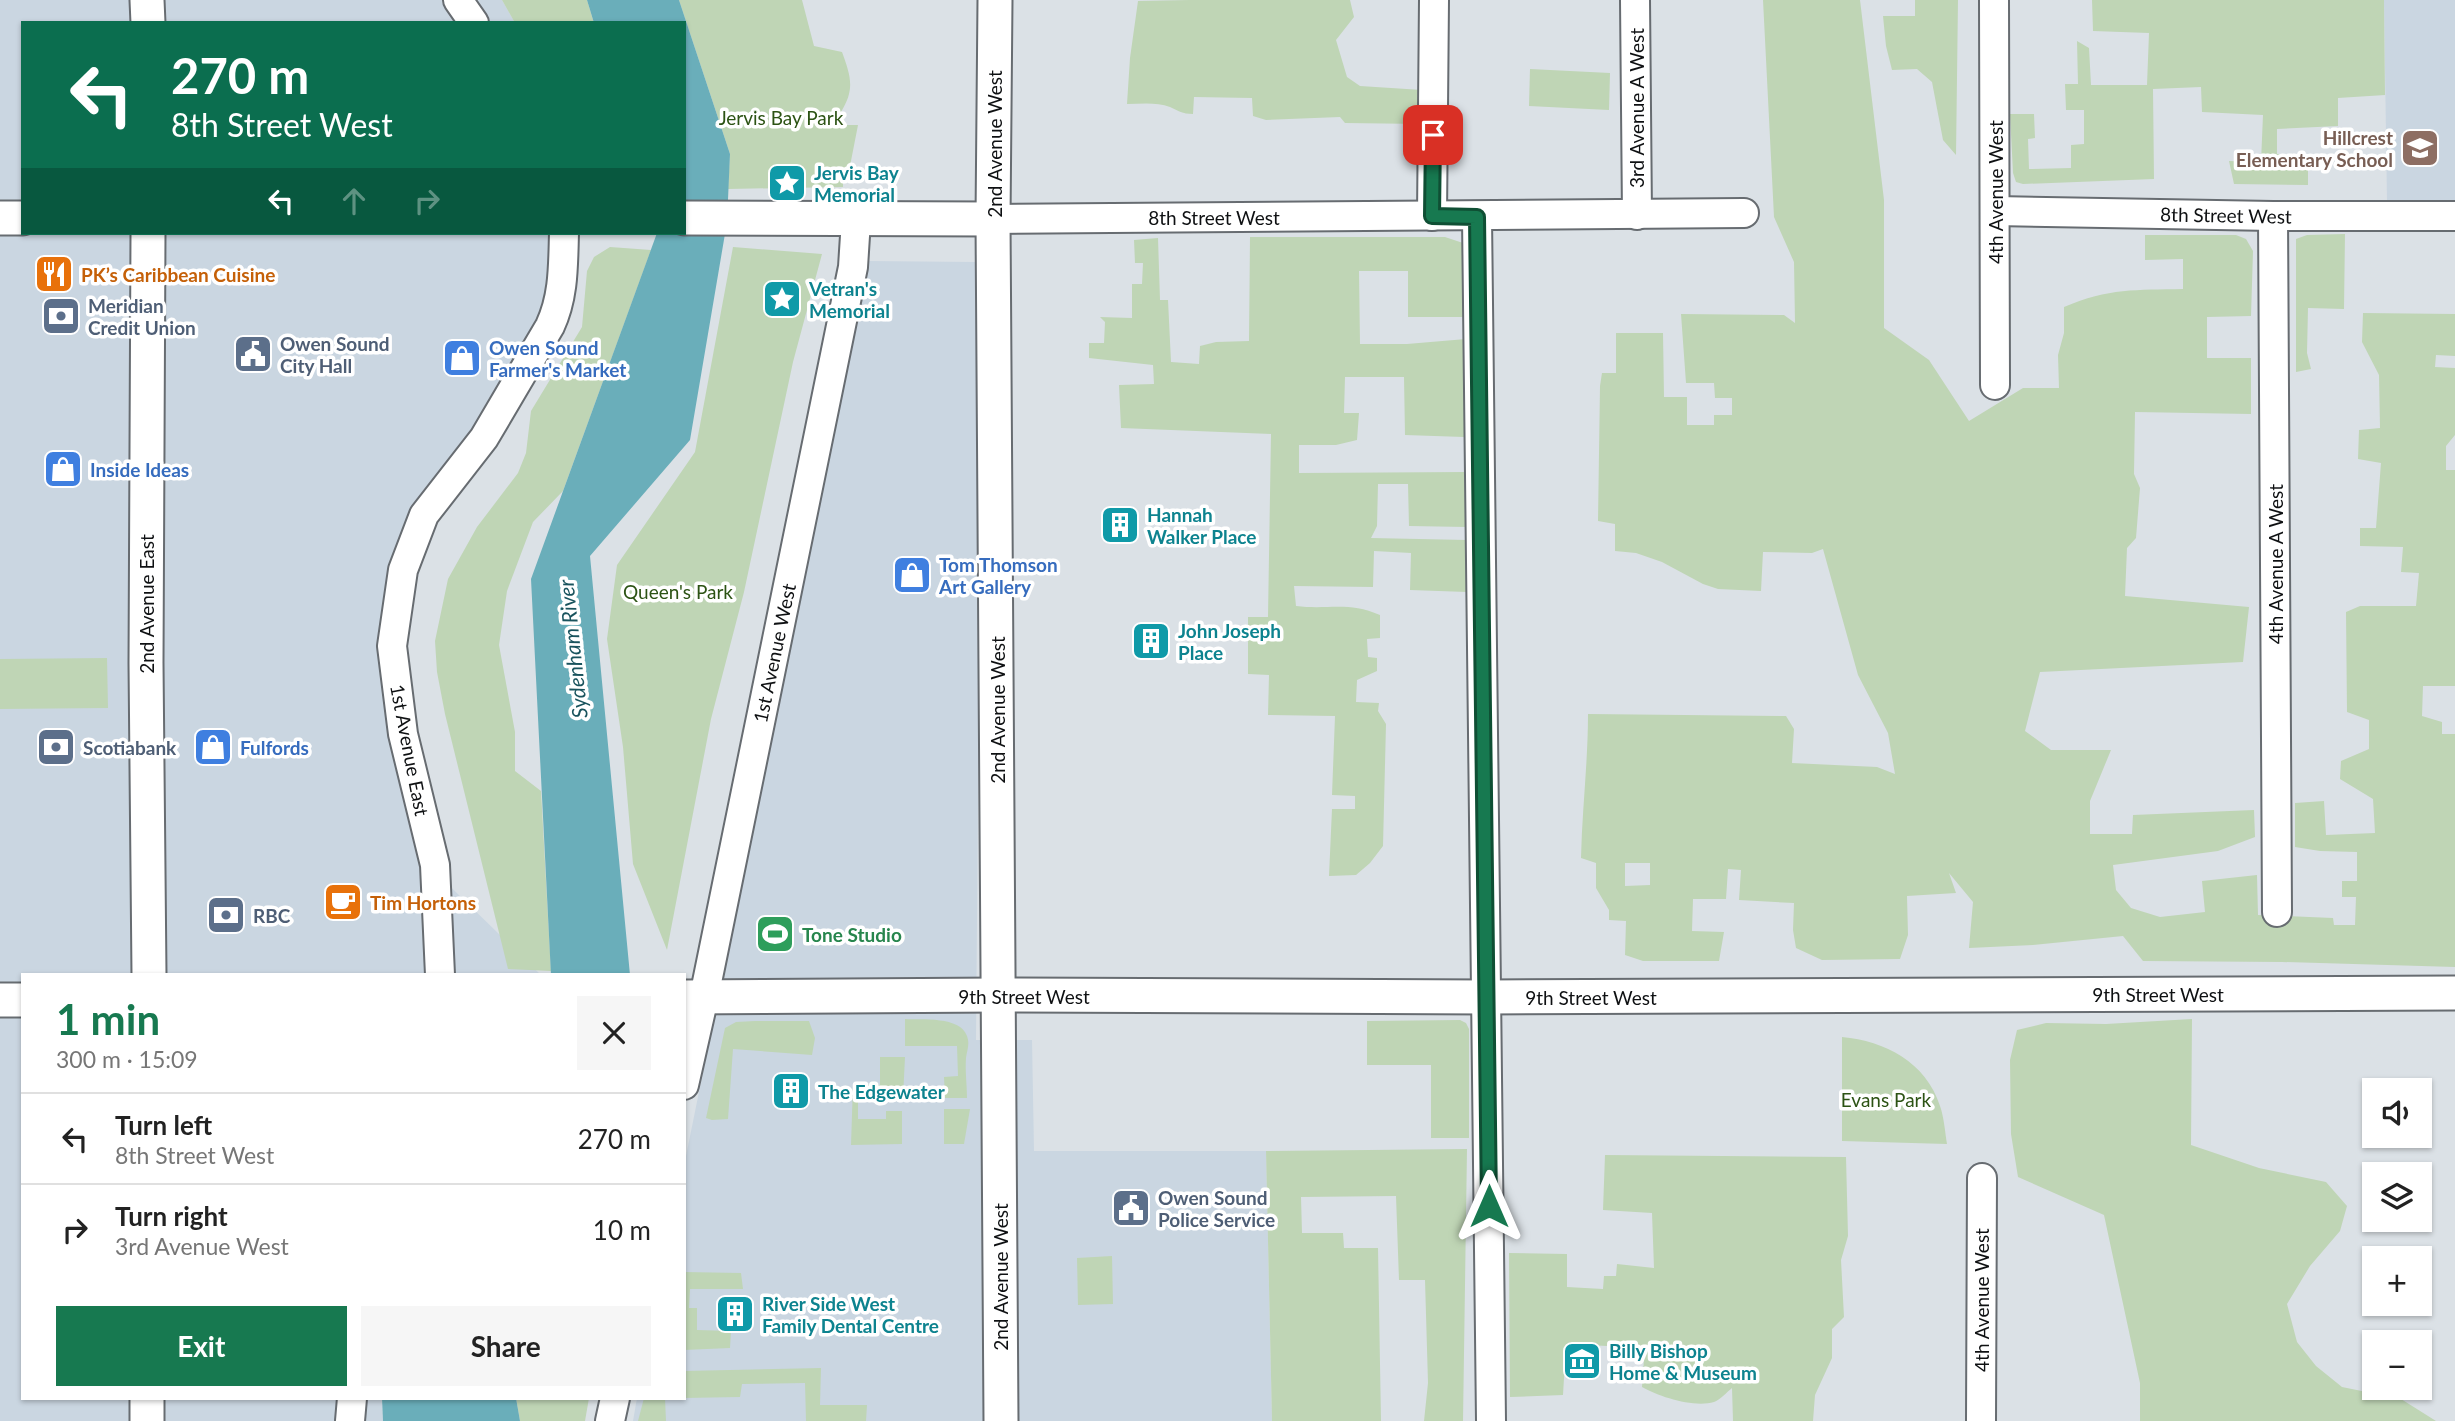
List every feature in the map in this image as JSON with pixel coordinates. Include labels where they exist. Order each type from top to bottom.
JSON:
[{"type":"street","points":[[148,0],[148,21]]},
{"type":"street","points":[[458,0],[473,21]]},
{"type":"street","name":"2nd Avenue West","points":[[995,0],[993,219],[1001,1421]]},
{"type":"street","points":[[1432,216],[1434,0]]},
{"type":"street","name":"3rd Avenue A West","points":[[1635,0],[1637,215]]},
{"type":"street","name":"4th Avenue West","points":[[1994,0],[1995,385]]},
{"type":"street","name":"8th Street West","points":[[1996,211],[2455,216]]},
{"type":"street","name":"8th Street West","points":[[686,219],[1477,217],[1744,213]]},
{"type":"street","name":"4th Avenue A West","points":[[2273,216],[2277,912]]},
{"type":"street","points":[[1477,217],[1491,1421]]},
{"type":"street","points":[[0,218],[21,218]]},
{"type":"street","name":"1st Avenue West","points":[[686,1067],[694,997],[853,267],[856,220]]},
{"type":"street","name":"2nd Avenue East","points":[[148,235],[146,677],[149,973]]},
{"type":"street","name":"1st Avenue East","points":[[440,973],[435,865],[403,734],[392,646],[403,570],[424,515],[484,438],[551,326],[559,307],[564,235]]},
{"type":"street","name":"9th Street West","points":[[694,997],[2455,993]]},
{"type":"street","points":[[0,1000],[21,1000]]},
{"type":"street","name":"4th Avenue West","points":[[1981,1421],[1982,1178]]},
{"type":"street","points":[[147,1400],[147,1421]]},
{"type":"street","points":[[350,1421],[352,1400]]},
{"type":"street","points":[[610,1421],[615,1400]]},
{"type":"shaded area","points":[[0,0],[502,0],[514,21],[21,21],[21,203],[0,203]]},
{"type":"shaded area","name":"Hillcrest Elementary School","points":[[2384,0],[2455,0],[2455,201],[2387,201]]},
{"type":"shaded area","points":[[0,234],[554,235],[549,303],[396,566],[427,864],[539,973],[21,973],[21,1400],[382,1400],[383,1421],[0,1421]]},
{"type":"shaded area","points":[[867,261],[975,262],[980,561],[976,1040],[1032,1040],[1034,1151],[1266,1151],[1272,1421],[633,1421],[637,1400],[686,1400],[686,1156]]},
{"type":"green space","points":[[502,0],[587,0],[593,21],[514,21]]},
{"type":"green space","name":"Jervis Bay Park","points":[[679,0],[802,0],[814,46],[842,52],[849,76],[850,90],[841,112],[845,125],[858,125],[850,166],[843,173],[843,187],[728,189],[730,154]]},
{"type":"green space","points":[[1350,0],[1354,17],[1336,40],[1347,77],[1360,86],[1422,90],[1423,124],[1345,123],[1340,117],[1266,120],[1253,116],[1252,98],[1194,97],[1193,114],[1160,104],[1127,104],[1138,1]]},
{"type":"green space","points":[[1763,0],[1860,0],[1884,200],[1884,328],[1929,360],[1969,421],[2023,388],[2059,388],[2058,355],[2064,333],[2064,307],[2109,293],[2183,289],[2183,259],[2145,260],[2145,235],[2236,235],[2246,239],[2253,251],[2251,316],[2207,317],[2207,358],[2251,358],[2251,414],[2135,412],[2134,474],[2140,488],[2136,538],[2127,548],[2125,596],[2249,607],[2243,662],[2040,672],[2025,731],[2051,750],[2111,750],[2090,801],[2090,834],[2132,834],[2133,815],[2254,810],[2255,837],[2218,851],[2113,865],[2116,890],[2131,908],[2160,917],[2205,912],[2202,881],[2257,875],[2258,915],[2333,918],[2334,925],[2355,925],[2356,897],[2342,897],[2342,881],[2357,881],[2357,852],[2295,847],[2295,803],[2324,801],[2326,835],[2375,833],[2373,799],[2340,779],[2341,761],[2369,749],[2369,720],[2347,712],[2346,612],[2360,606],[2416,606],[2419,573],[2401,572],[2403,547],[2360,546],[2360,528],[2376,528],[2381,463],[2358,459],[2359,430],[2380,428],[2379,375],[2362,342],[2363,313],[2455,314],[2455,356],[2436,355],[2435,367],[2455,368],[2455,435],[2446,446],[2446,470],[2455,470],[2455,686],[2423,686],[2422,716],[2442,722],[2442,734],[2455,734],[2455,967],[2143,961],[2123,936],[1969,948],[1973,902],[1949,873],[1956,893],[1907,896],[1908,935],[1900,959],[1822,960],[1796,948],[1793,930],[1794,903],[1739,900],[1741,870],[1728,869],[1726,899],[1693,899],[1692,931],[1724,932],[1719,961],[1643,961],[1625,955],[1626,921],[1609,920],[1609,910],[1596,888],[1596,863],[1581,858],[1588,714],[1786,716],[1794,729],[1792,763],[1877,767],[1895,774],[1888,733],[1858,675],[1823,549],[1812,553],[1763,552],[1761,591],[1718,589],[1662,562],[1636,553],[1615,551],[1615,524],[1598,521],[1600,386],[1602,373],[1616,373],[1616,333],[1663,333],[1664,397],[1687,397],[1687,425],[1714,425],[1714,415],[1732,415],[1732,398],[1715,398],[1714,383],[1686,383],[1681,314],[1784,315],[1795,323],[1794,262],[1774,217]],"holes":[[[1625,863],[1650,863],[1650,885],[1625,886]]]},
{"type":"green space","points":[[1915,0],[1958,0],[1956,155],[1943,140],[1932,82],[1917,69],[1892,70],[1883,16],[1915,16]]},
{"type":"green space","points":[[2092,0],[2384,0],[2385,95],[2338,98],[2338,126],[2277,129],[2277,154],[2308,155],[2308,185],[2234,184],[2229,161],[2261,162],[2263,115],[2202,112],[2201,87],[2153,89],[2154,179],[2023,184],[2016,182],[2013,173],[2010,114],[2034,114],[2035,138],[2028,139],[2029,169],[2071,168],[2071,145],[2084,144],[2084,110],[2066,110],[2065,84],[2078,84],[2077,41],[2089,48],[2091,85],[2147,85],[2149,33],[2093,31]]},
{"type":"green space","points":[[1530,69],[1610,73],[1609,110],[1529,106]]},
{"type":"green space","points":[[2345,234],[2344,309],[2308,308],[2307,353],[2311,369],[2296,372],[2296,239],[2307,235]]},
{"type":"green space","points":[[1250,237],[1445,237],[1463,243],[1466,249],[1467,317],[1408,317],[1408,271],[1359,271],[1360,344],[1407,344],[1466,339],[1464,437],[1405,435],[1404,377],[1345,377],[1344,413],[1359,413],[1357,440],[1336,445],[1299,445],[1299,473],[1466,472],[1467,527],[1409,526],[1408,484],[1378,484],[1377,526],[1371,538],[1467,540],[1467,592],[1410,590],[1411,553],[1374,551],[1373,587],[1294,586],[1296,606],[1358,608],[1380,615],[1380,638],[1367,639],[1368,657],[1377,658],[1377,671],[1357,680],[1356,702],[1379,703],[1378,711],[1386,724],[1383,846],[1356,875],[1329,876],[1332,809],[1355,809],[1355,796],[1332,795],[1335,716],[1268,715],[1269,675],[1248,674],[1248,617],[1268,617],[1271,434],[1121,428],[1119,385],[1154,384],[1153,365],[1089,358],[1089,343],[1104,343],[1105,322],[1100,317],[1132,318],[1132,284],[1142,284],[1143,263],[1135,263],[1134,240],[1158,238],[1160,300],[1168,300],[1171,362],[1199,364],[1200,346],[1216,342],[1249,341]]},
{"type":"green space","points":[[610,247],[651,250],[563,491],[533,522],[507,591],[499,645],[515,732],[515,771],[541,791],[551,971],[508,969],[445,714],[437,672],[435,641],[448,579],[477,527],[518,473],[526,453],[531,411],[582,327],[587,271],[594,257]]},
{"type":"green space","name":"Queen's Park","points":[[733,247],[822,254],[793,362],[744,592],[711,719],[667,950],[633,864],[623,747],[607,639],[617,565],[695,452]]},
{"type":"green space","points":[[107,658],[108,708],[0,709],[0,659]]},
{"type":"green space","points":[[905,1019],[940,1020],[957,1025],[963,1030],[968,1042],[967,1098],[945,1098],[944,1077],[958,1076],[957,1046],[905,1046]]},
{"type":"green space","points":[[2192,1019],[2191,1145],[2259,1168],[2326,1182],[2347,1206],[2340,1231],[2310,1266],[2287,1304],[2297,1342],[2316,1366],[2342,1387],[2362,1391],[2362,1400],[2403,1400],[2436,1421],[2140,1421],[2140,1383],[2104,1215],[2018,1177],[2011,1134],[2010,1060],[2017,1030],[2046,1023],[2106,1024]]},
{"type":"green space","points":[[1460,1020],[1466,1023],[1469,1029],[1469,1138],[1431,1138],[1431,1065],[1367,1065],[1367,1021]]},
{"type":"green space","points":[[809,1021],[815,1038],[812,1055],[733,1049],[728,1119],[706,1118],[725,1028],[736,1022]]},
{"type":"green space","name":"Evans Park","points":[[1842,1037],[1858,1039],[1888,1049],[1902,1056],[1925,1077],[1941,1110],[1947,1144],[1842,1141]]},
{"type":"green space","points":[[880,1057],[905,1057],[903,1098],[858,1098],[858,1119],[886,1119],[886,1111],[902,1111],[902,1144],[851,1145],[853,1084],[880,1085]]},
{"type":"green space","points":[[944,1109],[970,1109],[964,1144],[944,1144]]},
{"type":"green space","points":[[1467,1149],[1463,1421],[1424,1421],[1428,1383],[1425,1280],[1399,1280],[1396,1196],[1301,1197],[1302,1233],[1343,1233],[1344,1248],[1378,1248],[1381,1421],[1272,1421],[1266,1151]]},
{"type":"green space","points":[[1605,1155],[1846,1157],[1848,1236],[1841,1260],[1844,1317],[1832,1329],[1832,1358],[1815,1395],[1813,1421],[1733,1421],[1732,1388],[1716,1401],[1697,1404],[1658,1394],[1642,1387],[1644,1359],[1628,1358],[1628,1347],[1566,1344],[1563,1395],[1510,1397],[1509,1253],[1567,1254],[1567,1287],[1603,1289],[1604,1276],[1616,1276],[1617,1264],[1654,1268],[1652,1213],[1603,1210]]},
{"type":"green space","points":[[1112,1256],[1113,1304],[1078,1305],[1077,1258]]},
{"type":"green space","points":[[686,1272],[741,1273],[743,1289],[690,1289],[689,1308],[697,1308],[697,1330],[731,1331],[730,1348],[686,1350]]},
{"type":"green space","points":[[821,1368],[820,1405],[867,1405],[866,1421],[806,1421],[805,1383],[742,1384],[740,1397],[686,1398],[686,1371]]},
{"type":"green space","points":[[516,1400],[589,1400],[585,1421],[520,1421]]},
{"type":"green space","points":[[643,1400],[665,1400],[666,1421],[638,1421]]},
{"type":"water","points":[[587,0],[679,0],[686,21],[593,21]]},
{"type":"water","name":"Sydenham River","points":[[686,21],[730,154],[727,222],[690,440],[590,556],[630,973],[551,973],[531,579],[656,235],[686,235]]},
{"type":"water","points":[[382,1400],[516,1400],[520,1421],[383,1421]]},
{"type":"place","name":"Hillcrest Elementary School","points":[[2420,148]]},
{"type":"place","name":"Jervis Bay Memorial","points":[[787,183]]},
{"type":"place","name":"PK’s Caribbean Cuisine","points":[[54,274]]},
{"type":"place","name":"Vetran's Memorial","points":[[782,299]]},
{"type":"place","name":"Meridian Credit Union","points":[[61,316]]},
{"type":"place","name":"Owen Sound City Hall","points":[[253,354]]},
{"type":"place","name":"Owen Sound Farmer's Market","points":[[462,358]]},
{"type":"place","name":"Inside Ideas","points":[[63,469]]},
{"type":"place","name":"Hannah Walker Place","points":[[1120,525]]},
{"type":"place","name":"Tom Thomson Art Gallery","points":[[912,575]]},
{"type":"place","name":"John Joseph Place","points":[[1151,641]]},
{"type":"place","name":"Scotiabank","points":[[56,747]]},
{"type":"place","name":"Fulfords","points":[[213,747]]},
{"type":"place","name":"Tim Hortons","points":[[343,902]]},
{"type":"place","name":"RBC","points":[[226,915]]},
{"type":"place","name":"Tone Studio","points":[[775,934]]},
{"type":"place","name":"The Edgewater","points":[[791,1091]]},
{"type":"place","name":"Owen Sound Police Service","points":[[1131,1208]]},
{"type":"place","name":"River Side West Family Dental Centre","points":[[735,1314]]},
{"type":"place","name":"Billy Bishop Home & Museum","points":[[1582,1361]]},
{"type":"route","points":[[1433,135],[1432,216],[1477,217],[1489,1206]]}]
